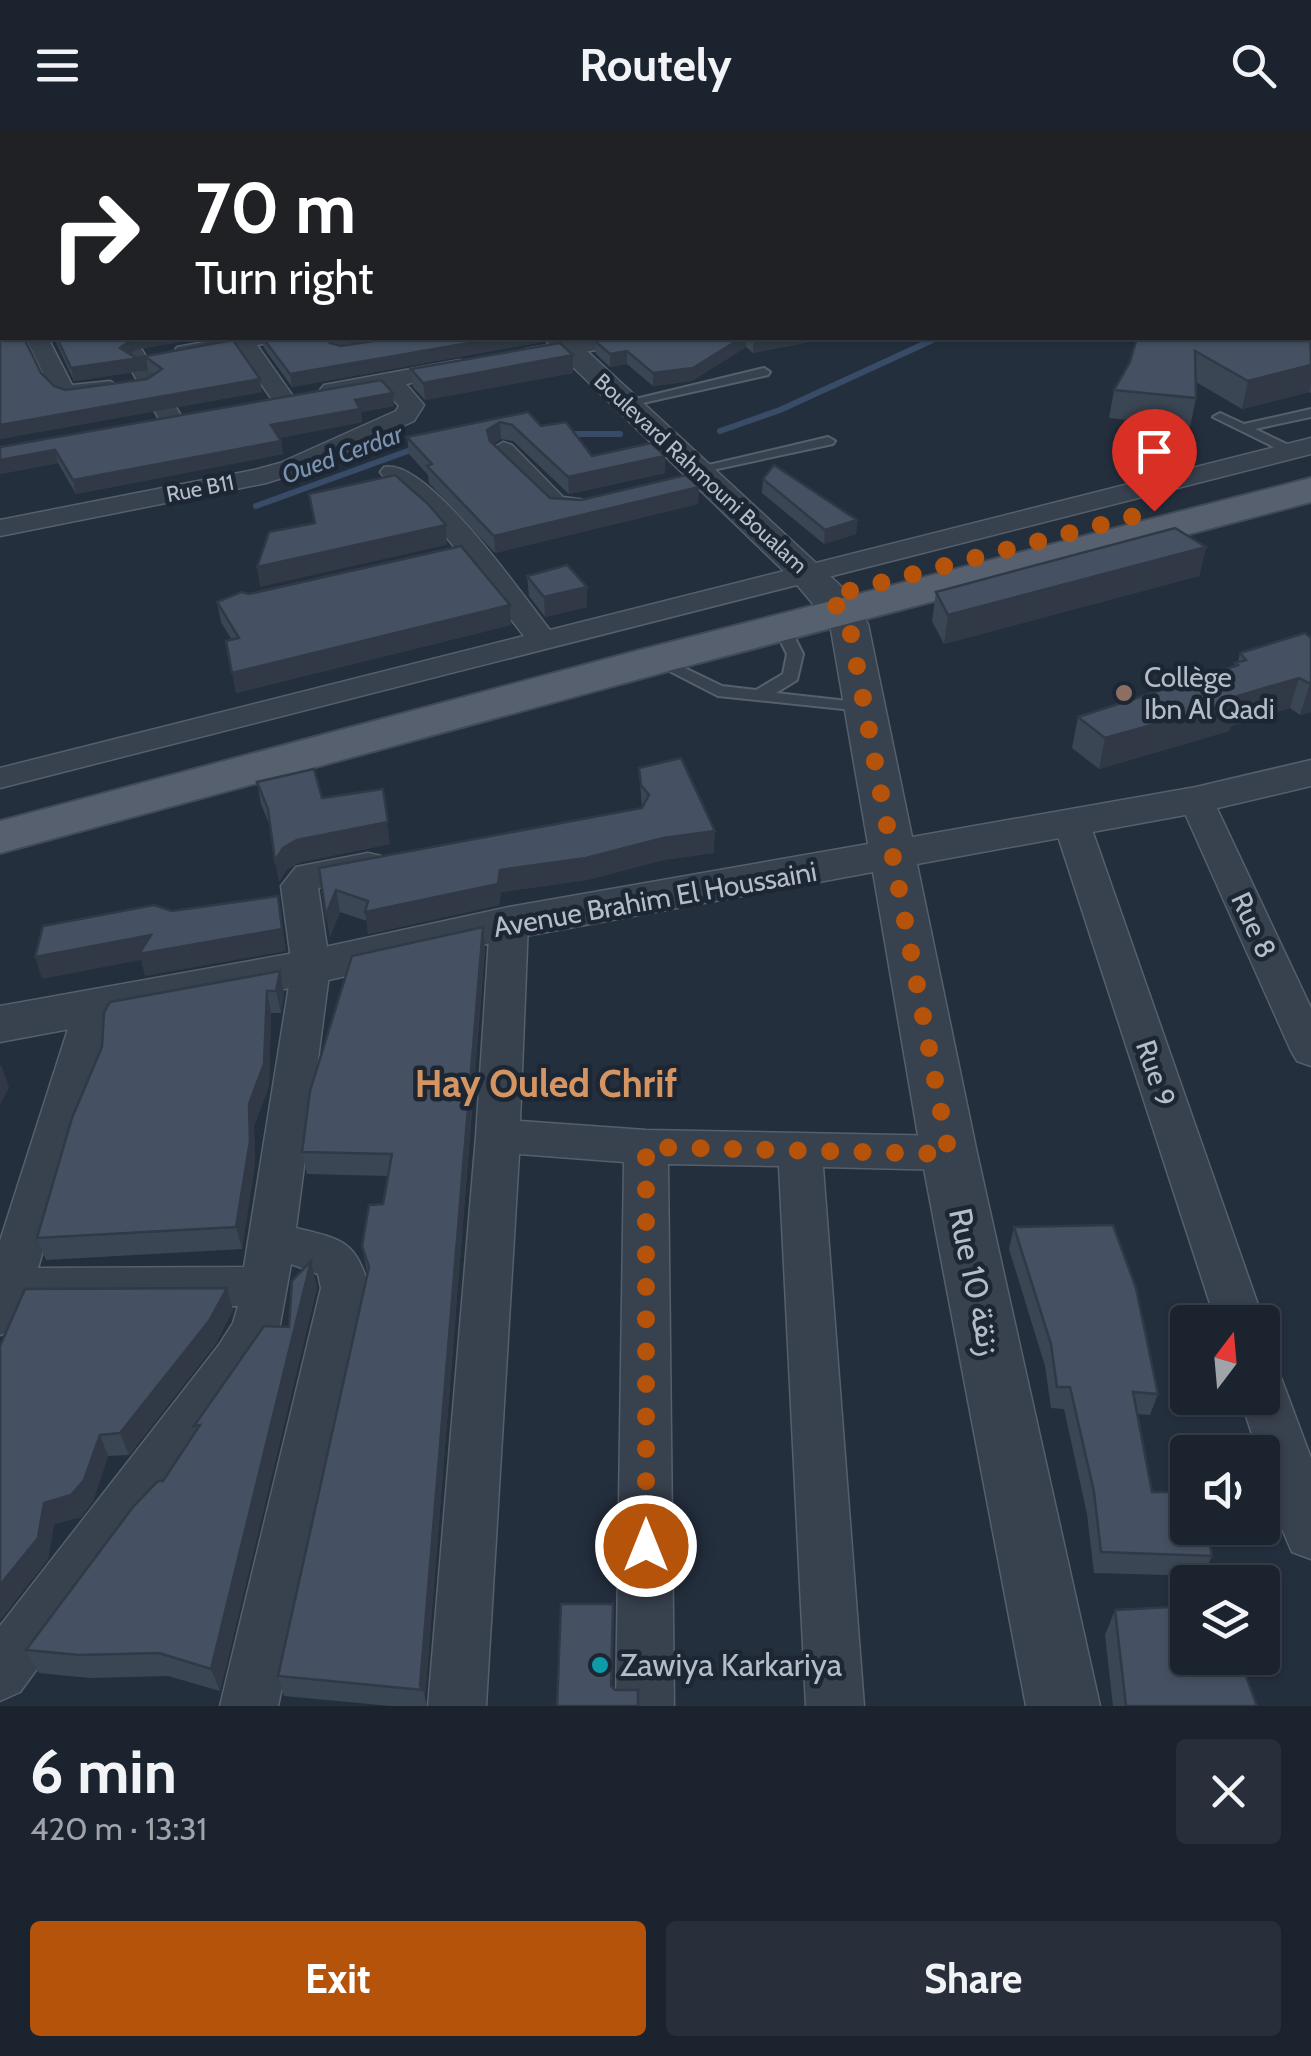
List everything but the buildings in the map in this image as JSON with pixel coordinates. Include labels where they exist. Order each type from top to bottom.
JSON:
[{"type":"main road","points":[[0,812],[1306,464]]},
{"type":"main road","points":[[0,837],[782,628],[826,593]]},
{"type":"street","points":[[38,340],[62,390],[68,393],[249,340]]},
{"type":"street","points":[[125,340],[171,420]]},
{"type":"street","points":[[252,340],[274,401],[479,364]]},
{"type":"street","points":[[334,340],[342,348],[391,340]]},
{"type":"street","points":[[515,358],[563,343],[600,340]]},
{"type":"street","name":"Boulevard Rahmouni Boualam","points":[[563,343],[659,436],[688,477],[826,593]]},
{"type":"street","name":"Rue B11","points":[[0,528],[258,476],[350,446],[410,410],[412,405],[389,380]]},
{"type":"street","points":[[502,450],[554,504],[568,507],[598,502]]},
{"type":"street","points":[[393,472],[442,514],[543,641]]},
{"type":"street","points":[[436,559],[472,551]]},
{"type":"street","points":[[0,778],[543,641],[826,593]]},
{"type":"street","name":"Rue 10 زنقة","points":[[826,593],[849,624],[949,1154],[1062,1706]]},
{"type":"street","name":"Avenue Brahim El Houssaini","points":[[0,1024],[311,968],[510,924],[1072,824],[1311,774]]},
{"type":"street","name":"Rue 8","points":[[1196,800],[1311,1051]]},
{"type":"street","name":"Rue 9","points":[[1072,824],[1234,1305]]},
{"type":"street","points":[[0,1672],[236,1360],[254,1330],[268,1263],[311,968],[282,902],[309,874],[400,858]]},
{"type":"street","points":[[457,1706],[510,924]]},
{"type":"street","points":[[95,1007],[5,1302],[326,1254],[339,1264],[345,1288],[248,1706]]},
{"type":"street","points":[[498,1136],[646,1147],[949,1154]]},
{"type":"street","points":[[646,1147],[646,1706]]},
{"type":"street","points":[[800,1151],[835,1706]]},
{"type":"street","points":[[1271,1415],[1311,1534]]},
{"type":"lane","points":[[625,404],[764,372]]},
{"type":"lane","points":[[1242,428],[1311,412]]},
{"type":"lane","points":[[1220,417],[1306,464]]},
{"type":"lane","points":[[688,477],[828,441]]},
{"type":"lane","points":[[759,696],[791,676],[795,654],[782,628]]},
{"type":"lane","points":[[656,660],[718,691],[866,708]]},
{"type":"waterway","name":"Oued Cerdar","points":[[720,431],[780,410],[933,340]]},
{"type":"waterway","name":"Oued Cerdar","points":[[564,434],[620,434]]},
{"type":"waterway","name":"Oued Cerdar","points":[[256,506],[419,447]]},
{"type":"place","name":"Collège Ibn Al Qadi","points":[[1124,693]]},
{"type":"place","name":"Zawiya Karkariya","points":[[600,1665]]},
{"type":"district","name":"Hay Ouled Chrif","points":[[546,1084]]},
{"type":"route","points":[[646,1546],[646,1147],[949,1154],[849,624],[830,596],[1154,511]]}]
